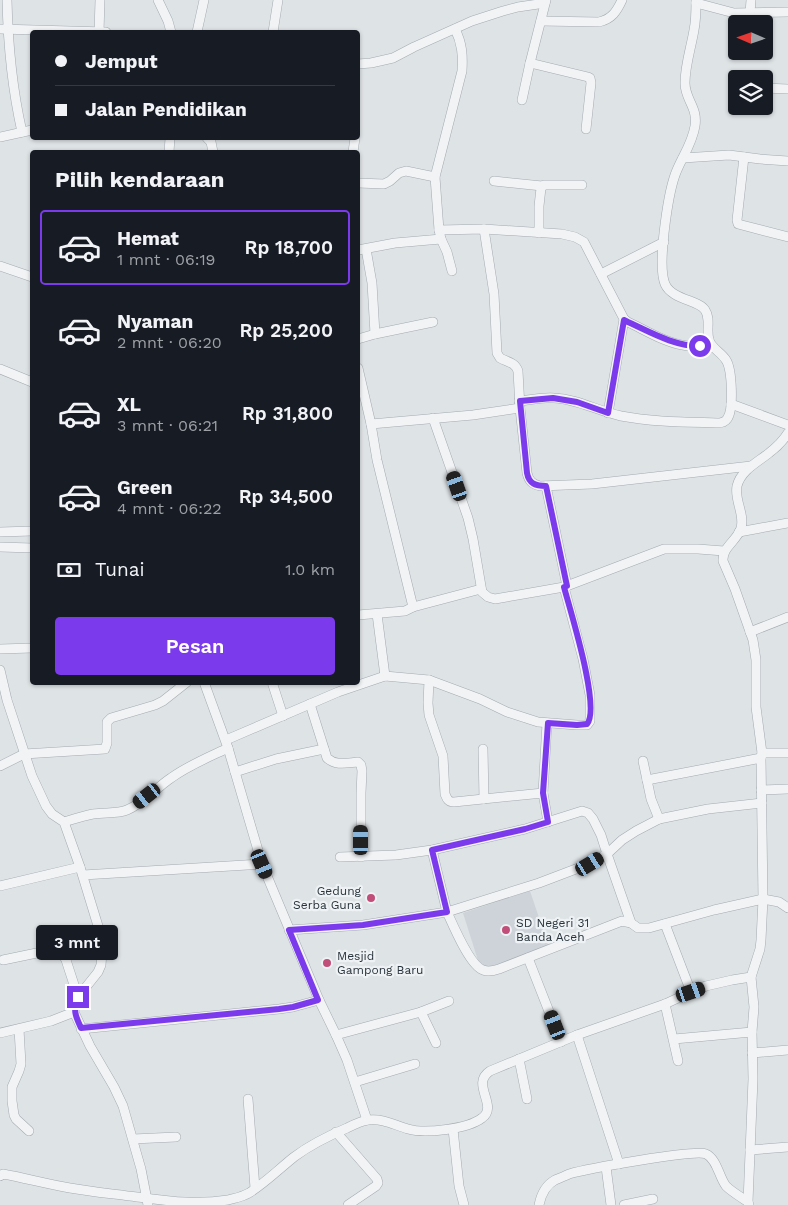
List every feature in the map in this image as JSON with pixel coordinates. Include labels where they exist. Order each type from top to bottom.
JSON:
[{"type":"street","points":[[7,0],[4,29],[22,132]]},
{"type":"street","points":[[99,30],[100,0]]},
{"type":"street","points":[[158,0],[170,30]]},
{"type":"street","points":[[197,30],[204,0]]},
{"type":"street","points":[[273,30],[278,0]]},
{"type":"street","points":[[541,21],[604,21],[613,16],[622,0]]},
{"type":"street","points":[[750,13],[751,0]]},
{"type":"street","points":[[360,64],[393,58],[455,29],[503,11],[546,2],[522,100]]},
{"type":"street","points":[[371,424],[473,415],[553,398],[577,402],[608,413],[650,420],[717,424],[722,423],[728,418],[731,404],[730,371],[726,358],[713,347],[708,337],[708,317],[705,310],[683,299],[667,287],[662,258],[670,190],[682,158],[692,140],[696,119],[695,112],[687,95],[685,81],[688,54],[694,28],[696,2],[734,12],[788,12]]},
{"type":"street","points":[[4,29],[36,30]]},
{"type":"street","points":[[452,271],[440,235],[436,177],[462,71],[462,45],[455,29]]},
{"type":"street","points":[[530,63],[590,78],[586,129]]},
{"type":"street","points":[[773,88],[788,89]]},
{"type":"street","points":[[0,137],[30,130]]},
{"type":"street","points":[[682,158],[721,155],[788,161]]},
{"type":"street","points":[[744,157],[736,220],[738,224],[788,237]]},
{"type":"street","points":[[360,183],[384,184],[399,173],[406,171],[436,177]]},
{"type":"street","points":[[494,181],[542,186],[582,185]]},
{"type":"street","points":[[539,233],[540,190],[542,186]]},
{"type":"street","points":[[484,229],[494,294],[497,353],[500,358],[513,364],[518,370],[528,477],[532,483],[540,486],[592,484],[751,466]]},
{"type":"street","points":[[374,334],[372,282],[362,249],[395,242],[484,229],[569,235],[584,242],[624,320],[608,413]]},
{"type":"street","points":[[601,274],[664,242]]},
{"type":"street","points":[[0,266],[30,275]]},
{"type":"street","points":[[624,320],[678,344],[713,347]]},
{"type":"street","points":[[360,338],[433,322]]},
{"type":"street","points":[[0,369],[30,381]]},
{"type":"street","points":[[360,377],[377,460],[413,607]]},
{"type":"street","points":[[731,404],[788,425]]},
{"type":"street","points":[[360,413],[368,411]]},
{"type":"street","points":[[433,418],[468,518],[481,589],[485,595],[491,598],[565,587],[664,549],[724,551]]},
{"type":"street","points":[[748,1204],[753,1079],[752,1032],[754,1007],[752,977],[760,950],[763,899],[760,727],[756,707],[755,650],[723,562],[724,551],[742,526],[742,516],[737,497],[737,486],[740,479],[751,466],[780,444],[788,433]]},
{"type":"street","points":[[360,685],[385,676],[429,680],[480,698],[507,712],[538,722],[588,724],[590,718],[590,695],[565,587],[546,486]]},
{"type":"street","points":[[739,532],[788,523]]},
{"type":"street","points":[[0,532],[30,531]]},
{"type":"street","points":[[0,547],[30,548]]},
{"type":"street","points":[[360,615],[405,611],[413,607],[481,589]]},
{"type":"street","points":[[377,614],[385,676]]},
{"type":"street","points":[[750,632],[788,617]]},
{"type":"street","points":[[0,649],[30,648]]},
{"type":"street","points":[[0,670],[4,700],[32,776],[46,806],[52,814],[64,822],[82,871],[102,939],[102,953],[98,972],[78,997],[74,1006],[74,1012],[90,1046],[120,1100],[133,1139],[147,1202]]},
{"type":"street","points":[[429,680],[429,715],[442,756],[445,794],[449,801],[543,793]]},
{"type":"street","points":[[0,766],[24,754],[104,749],[107,743],[107,722],[111,718],[154,705],[168,698],[183,685]]},
{"type":"street","points":[[205,685],[227,744],[262,864],[318,1000],[347,1060],[367,1120]]},
{"type":"street","points":[[273,685],[283,716]]},
{"type":"street","points":[[64,822],[94,814],[126,810],[171,778],[227,744],[283,716],[359,685]]},
{"type":"street","points":[[310,704],[327,758],[333,762],[344,764],[358,762],[361,765],[361,857]]},
{"type":"street","points":[[548,723],[543,793],[548,822]]},
{"type":"street","points":[[235,772],[276,759],[324,749]]},
{"type":"street","points":[[483,749],[484,799]]},
{"type":"street","points":[[647,780],[788,752]]},
{"type":"street","points":[[643,760],[651,799],[659,819]]},
{"type":"street","points":[[761,790],[788,789]]},
{"type":"street","points":[[289,930],[363,925],[447,912],[539,883],[590,864],[607,854],[622,840],[659,819],[708,809],[762,803]]},
{"type":"street","points":[[340,857],[396,855],[432,850],[525,829],[582,811],[588,813],[593,819],[601,835],[631,923]]},
{"type":"street","points":[[432,850],[447,912],[471,959],[478,967],[490,972],[618,922],[631,923],[641,929],[648,928],[763,899],[779,902],[788,908]]},
{"type":"street","points":[[0,886],[82,871],[262,864]]},
{"type":"street","points":[[665,924],[691,992]]},
{"type":"street","points":[[3,960],[56,949],[60,950],[66,960],[78,997]]},
{"type":"street","points":[[528,958],[561,1042]]},
{"type":"street","points":[[0,1176],[3,1174],[147,1202],[190,1205],[220,1202],[240,1197],[255,1188],[316,1142],[367,1120],[392,1122],[413,1130],[434,1131],[453,1129],[478,1121],[483,1118],[487,1111],[487,1102],[482,1082],[484,1076],[490,1071],[577,1035],[665,1004],[691,992],[732,980],[752,977]]},
{"type":"street","points":[[81,1028],[279,1009],[318,1000]]},
{"type":"street","points":[[336,1035],[421,1012],[448,1001]]},
{"type":"street","points":[[665,1004],[678,1060]]},
{"type":"street","points":[[0,1033],[51,1021],[74,1012]]},
{"type":"street","points":[[421,1012],[436,1043]]},
{"type":"street","points":[[19,1029],[21,1064],[20,1071],[12,1087],[12,1101],[16,1119],[29,1131]]},
{"type":"street","points":[[674,1039],[752,1032]]},
{"type":"street","points":[[577,1035],[619,1164]]},
{"type":"street","points":[[752,1053],[788,1050]]},
{"type":"street","points":[[519,1059],[527,1098]]},
{"type":"street","points":[[355,1082],[415,1064]]},
{"type":"street","points":[[248,1099],[255,1188]]},
{"type":"street","points":[[453,1129],[464,1205]]},
{"type":"street","points":[[336,1132],[378,1179],[376,1186],[348,1205]]},
{"type":"street","points":[[133,1139],[176,1137]]},
{"type":"street","points":[[750,1150],[788,1147]]},
{"type":"street","points":[[539,1205],[545,1189],[554,1181],[570,1174],[682,1154],[704,1153],[713,1161],[722,1180],[728,1187],[748,1204]]},
{"type":"street","points":[[606,1167],[611,1205]]},
{"type":"street","points":[[624,1205],[653,1199]]},
{"type":"shaded area","name":"SD Negeri 31 Banda Aceh","points":[[530,891],[549,947],[481,970],[463,913]]},
{"type":"place","name":"Gedung Serba Guna","points":[[371,898]]},
{"type":"place","name":"SD Negeri 31 Banda Aceh","points":[[506,930]]},
{"type":"place","name":"Mesjid Gampong Baru","points":[[327,963]]},
{"type":"route","points":[[78,997],[74,1006],[74,1012],[81,1028],[279,1009],[318,1000],[289,930],[363,925],[447,912],[432,850],[548,822],[543,793],[548,723],[587,724],[590,721],[590,695],[577,632],[564,587],[567,586],[546,486],[532,483],[527,473],[520,401],[563,399],[608,413],[624,320],[678,344],[700,346]]}]
